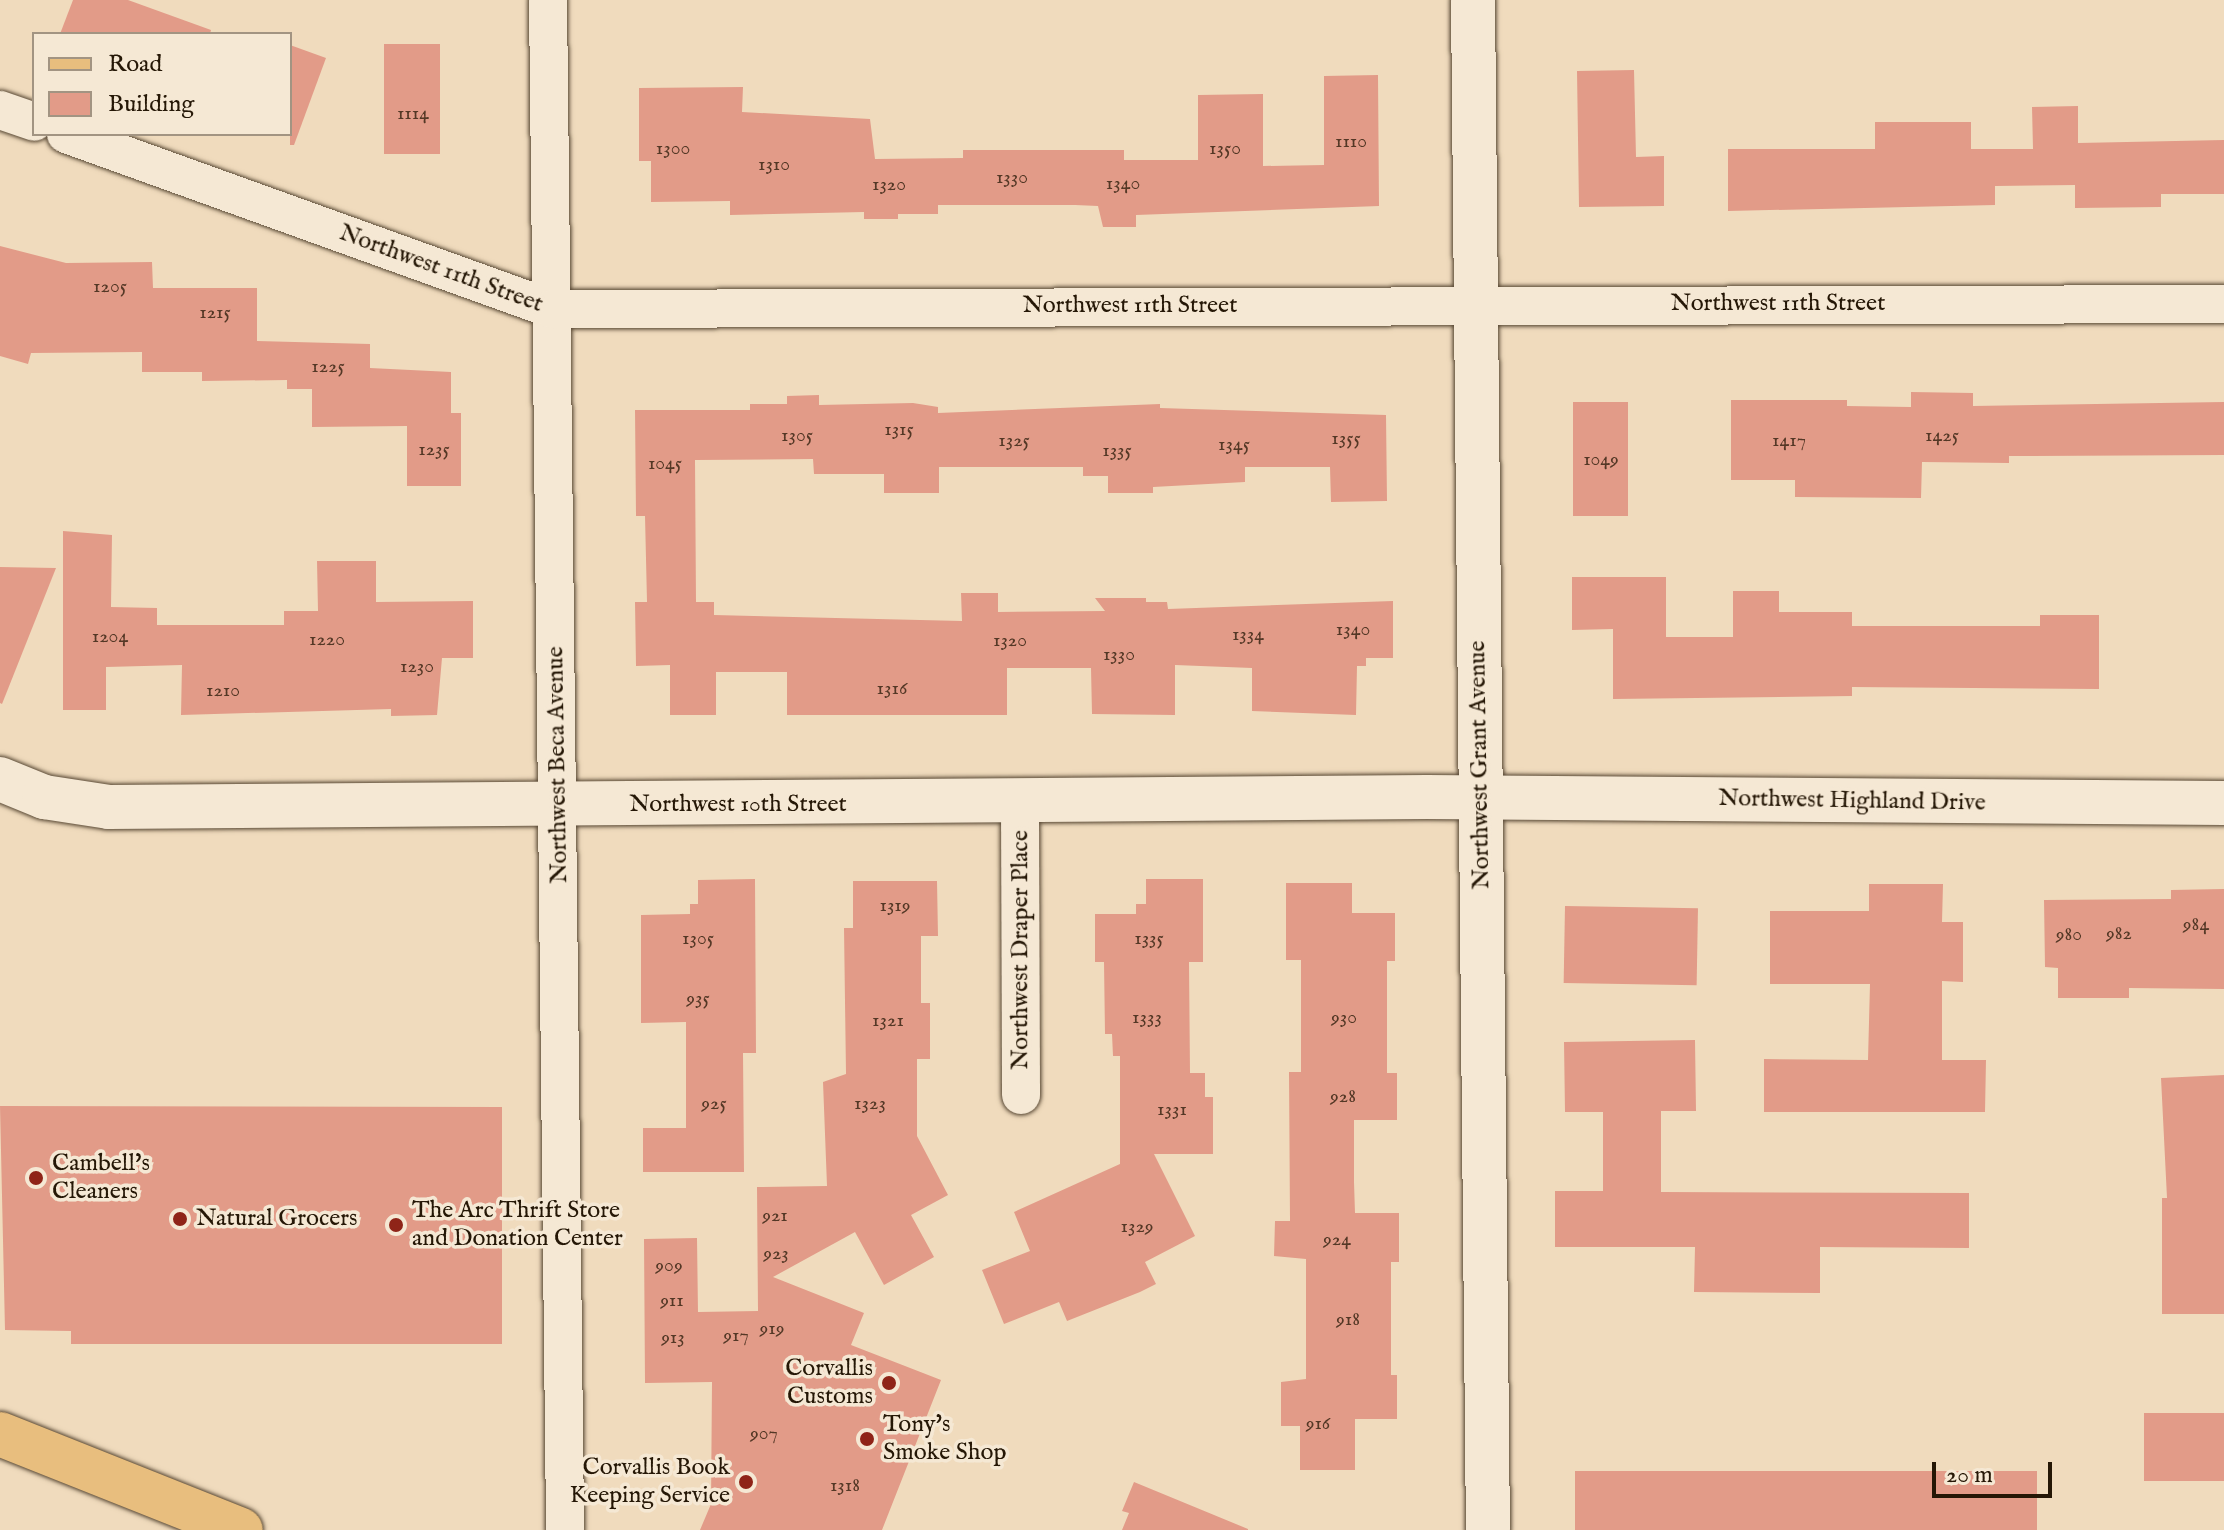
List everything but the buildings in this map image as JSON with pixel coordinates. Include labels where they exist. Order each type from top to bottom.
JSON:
[{"type":"main road","points":[[0,1434],[241,1530]]},
{"type":"street","name":"Northwest Beca Avenue","points":[[548,0],[565,1530]]},
{"type":"street","name":"Northwest Grant Avenue","points":[[1473,0],[1488,1530]]},
{"type":"street","points":[[0,110],[32,121]]},
{"type":"street","name":"Northwest 11th Street","points":[[72,136],[552,309],[1476,303],[2224,304]]},
{"type":"street","name":"Northwest 10th Street","points":[[0,779],[44,797],[109,807],[1020,804],[1480,797]]},
{"type":"street","name":"Northwest Highland Drive","points":[[1480,797],[2224,803]]},
{"type":"street","name":"Northwest Draper Place","points":[[1020,804],[1021,1095]]},
{"type":"place","name":"Cambell's Cleaners","points":[[36,1178]]},
{"type":"place","name":"Natural Grocers","points":[[180,1219]]},
{"type":"place","name":"The Arc Thrift Store and Donation Center","points":[[396,1225]]},
{"type":"place","name":"Corvallis Customs","points":[[889,1383]]},
{"type":"place","name":"Tony's Smoke Shop","points":[[867,1439]]},
{"type":"place","name":"Corvallis Book Keeping Service","points":[[746,1482]]}]
